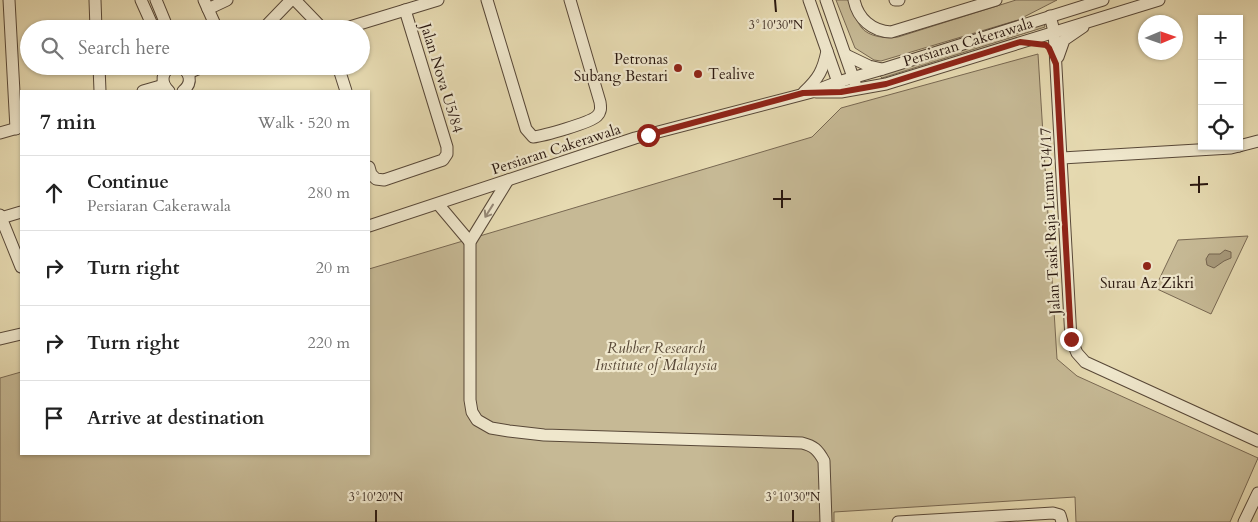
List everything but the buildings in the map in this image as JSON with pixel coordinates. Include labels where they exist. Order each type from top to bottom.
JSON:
[{"type":"street","points":[[0,134],[18,128],[9,0]]},
{"type":"street","points":[[95,0],[96,20]]},
{"type":"street","points":[[141,0],[150,20]]},
{"type":"street","points":[[156,0],[164,20]]},
{"type":"street","points":[[213,20],[206,4],[227,0]]},
{"type":"street","points":[[272,20],[291,0]]},
{"type":"street","points":[[296,0],[315,20]]},
{"type":"street","points":[[370,21],[438,0]]},
{"type":"street","points":[[487,0],[526,129],[533,137],[544,136],[595,118],[600,111],[600,102],[570,0]]},
{"type":"street","points":[[809,0],[840,87]]},
{"type":"street","points":[[826,0],[857,89]]},
{"type":"street","points":[[854,0],[856,8],[864,20],[872,27],[880,31],[891,32],[996,0]]},
{"type":"street","points":[[895,0],[900,0]]},
{"type":"street","name":"Persiaran Cakerawala","points":[[840,87],[853,77],[1103,0]]},
{"type":"street","name":"Persiaran Cakerawala","points":[[370,226],[635,138],[807,92],[840,87],[857,89],[886,84],[1159,0]]},
{"type":"street","name":"Jalan Nova U5/84","points":[[370,170],[376,179],[384,180],[442,160],[447,154],[447,147],[405,10]]},
{"type":"street","name":"Jalan Tasik Raja Lumu U4/17","points":[[1050,16],[1054,31],[1071,339],[1077,353],[1085,362],[1258,441]]},
{"type":"street","points":[[1056,64],[1064,40],[1096,19]]},
{"type":"street","points":[[1020,42],[1046,45],[1056,64]]},
{"type":"street","points":[[807,92],[823,69],[827,51]]},
{"type":"street","points":[[846,55],[869,66],[883,69]]},
{"type":"street","points":[[99,75],[100,90]]},
{"type":"street","points":[[151,90],[166,88],[164,75]]},
{"type":"street","points":[[182,75],[189,82],[188,86],[183,90]]},
{"type":"street","points":[[341,75],[346,90]]},
{"type":"street","points":[[1243,145],[1258,141]]},
{"type":"street","points":[[1062,158],[1198,150]]},
{"type":"street","points":[[508,180],[470,242],[470,400],[472,412],[477,420],[491,428],[544,435],[802,442],[813,446],[820,452],[824,461],[826,522]]},
{"type":"street","points":[[438,204],[470,242]]},
{"type":"street","points":[[20,212],[1,217],[20,264]]},
{"type":"street","points":[[0,339],[20,334]]},
{"type":"street","points":[[1244,522],[1258,493]]},
{"type":"street","points":[[898,522],[988,519],[1053,513],[1060,515],[1062,522]]},
{"type":"green space","points":[[836,0],[850,0],[857,21],[868,33],[889,38],[898,37],[1016,0],[1057,0],[1018,20],[881,61],[874,60],[855,48]]},
{"type":"green space","points":[[1044,23],[1045,27],[882,78],[880,76],[880,74]]},
{"type":"green space","name":"Rubber Research Institute of Malaysia","points":[[1038,54],[1057,359],[1077,376],[1258,458],[1230,522],[1076,522],[1075,497],[834,512],[834,522],[0,522],[0,378],[20,372],[20,455],[370,455],[370,269],[812,137],[841,108]]},
{"type":"green space","points":[[1248,236],[1211,314],[1155,288],[1178,240]]},
{"type":"shaded area","points":[[1225,250],[1231,252],[1231,258],[1214,268],[1207,265],[1206,259],[1209,254],[1220,254]]},
{"type":"place","name":"Petronas Subang Bestari","points":[[678,68]]},
{"type":"place","name":"Tealive","points":[[698,74]]},
{"type":"place","name":"Surau Az Zikri","points":[[1147,266]]},
{"type":"route","points":[[648,135],[803,93],[841,92],[886,84],[1020,42],[1046,45],[1056,64],[1071,339]]}]
